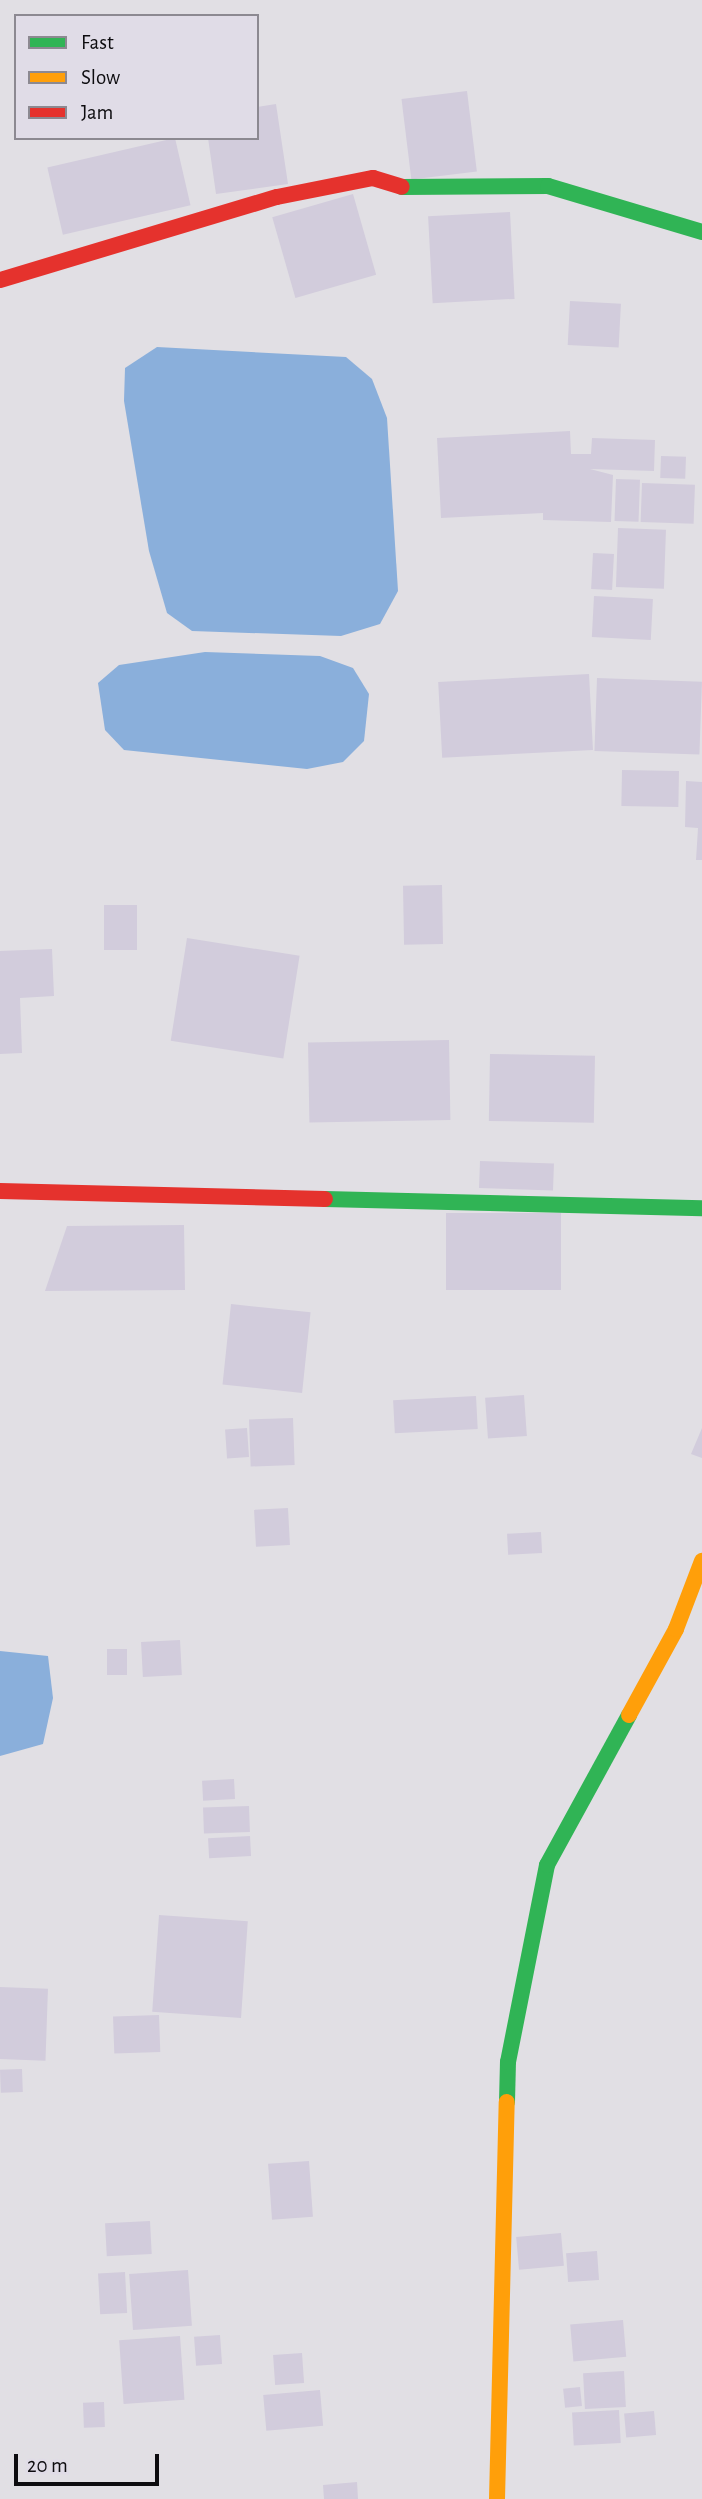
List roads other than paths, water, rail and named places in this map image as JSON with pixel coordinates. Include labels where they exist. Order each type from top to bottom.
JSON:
[{"type":"street","points":[[0,280],[278,197],[373,178],[402,187],[468,191],[548,186],[702,232]]},
{"type":"street","points":[[0,1191],[702,1208]]},
{"type":"street","points":[[497,2499],[508,2062],[547,1865],[676,1629],[702,1560]]},
{"type":"water","points":[[157,347],[346,357],[372,379],[387,418],[398,591],[380,624],[341,636],[192,631],[167,613],[149,551],[124,401],[125,368]]},
{"type":"water","points":[[205,652],[320,656],[353,668],[369,694],[364,741],[343,762],[307,769],[124,750],[105,730],[98,683],[119,665]]},
{"type":"water","points":[[0,1651],[48,1656],[53,1698],[43,1744],[0,1756]]}]
